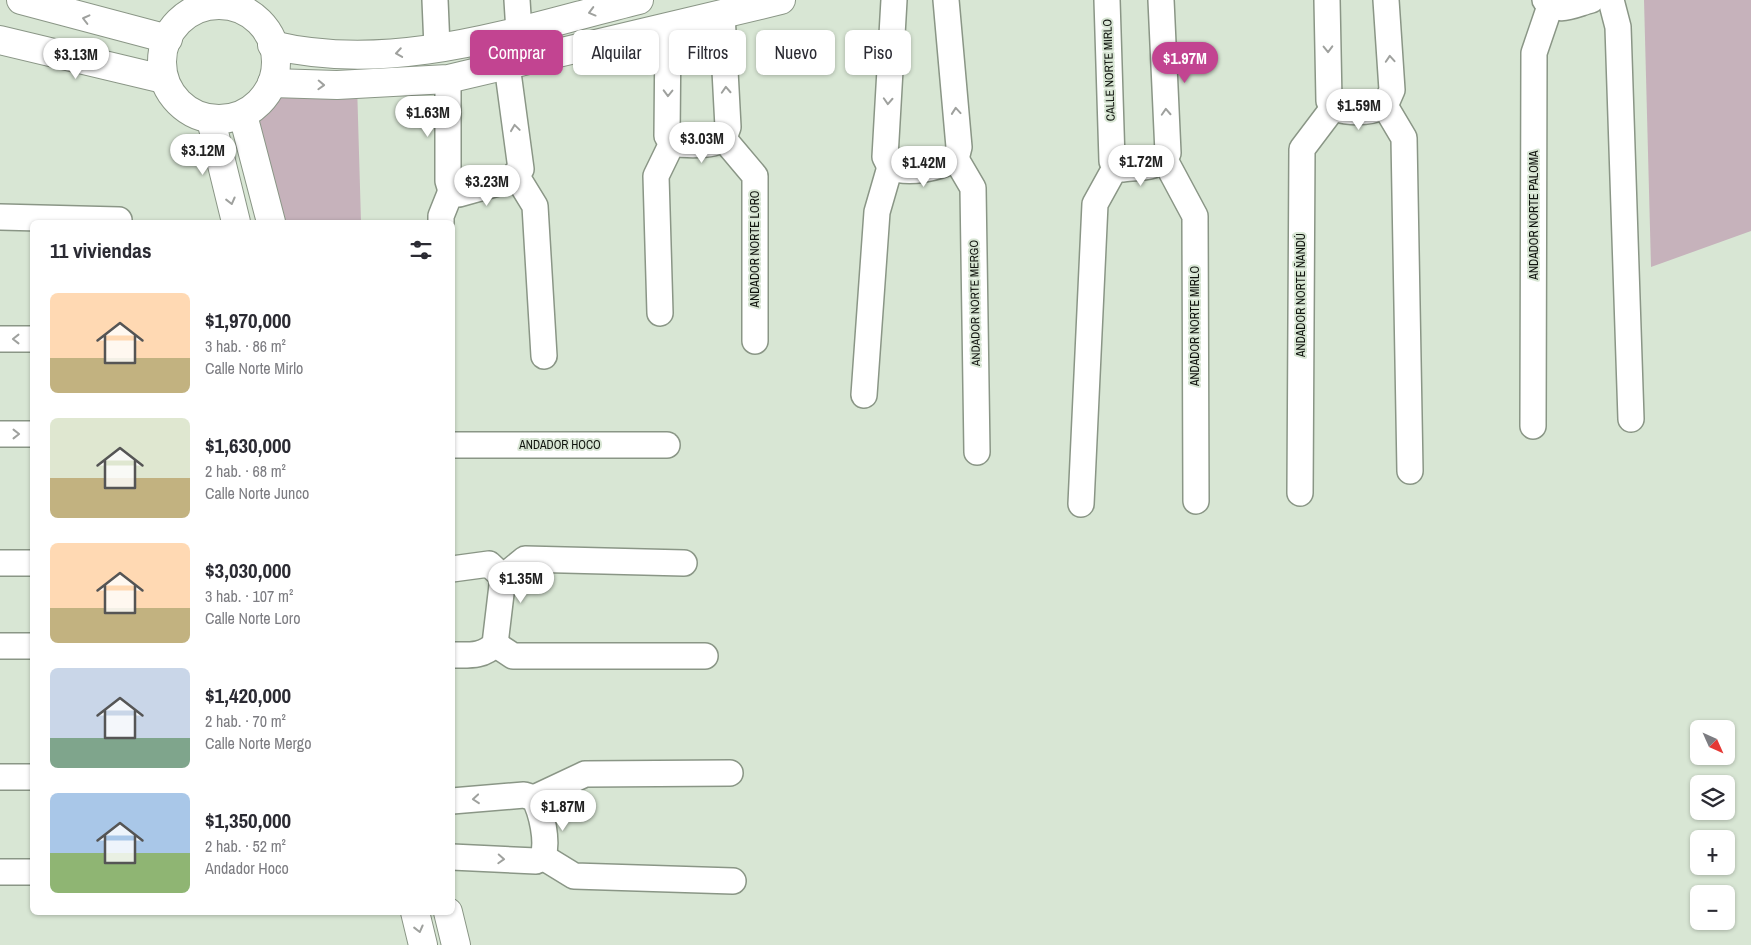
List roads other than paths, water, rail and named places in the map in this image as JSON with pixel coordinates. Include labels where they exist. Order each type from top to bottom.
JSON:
[{"type":"street","points":[[21,0],[168,39]]},
{"type":"street","points":[[435,0],[438,47]]},
{"type":"street","points":[[517,0],[519,30]]},
{"type":"street","points":[[526,30],[639,0]]},
{"type":"street","points":[[563,52],[780,0]]},
{"type":"street","points":[[894,0],[885,157],[890,167],[903,172],[947,163],[956,159],[960,147],[946,0]]},
{"type":"street","name":"CALLE NORTE MIRLO","points":[[1107,0],[1112,162],[1116,166]]},
{"type":"street","points":[[1081,504],[1095,204],[1116,166],[1122,170],[1158,164],[1165,160],[1168,153],[1161,0]]},
{"type":"street","points":[[1327,0],[1328,101],[1333,108],[1342,111],[1374,111],[1385,106],[1392,90],[1386,0]]},
{"type":"street","points":[[1547,3],[1558,9],[1591,0]]},
{"type":"street","points":[[1611,0],[1618,26],[1631,419]]},
{"type":"street","name":"ANDADOR NORTE PALOMA","points":[[1533,426],[1534,53],[1547,3]]},
{"type":"street","points":[[205,6],[236,7],[263,24],[272,45],[276,53],[272,83],[261,102],[243,114],[211,120],[181,106],[163,79],[162,48],[178,21],[205,6]]},
{"type":"street","points":[[668,27],[667,136],[672,143],[681,145],[715,143],[723,138],[728,127],[722,14]]},
{"type":"street","points":[[0,40],[163,79]]},
{"type":"street","points":[[272,45],[303,53],[389,55],[470,41]]},
{"type":"street","points":[[272,83],[337,85],[448,79],[470,74]]},
{"type":"street","points":[[451,190],[459,194],[509,180],[521,169],[508,75]]},
{"type":"street","points":[[442,220],[451,190],[448,181],[448,79]]},
{"type":"street","points":[[1385,106],[1404,138],[1410,471]]},
{"type":"street","name":"ANDADOR NORTE ÑANDÚ","points":[[1300,493],[1302,149],[1333,108]]},
{"type":"street","points":[[243,114],[270,220]]},
{"type":"street","points":[[211,120],[236,220]]},
{"type":"street","name":"ANDADOR NORTE LORO","points":[[723,138],[755,176],[755,341]]},
{"type":"street","points":[[660,313],[656,176],[672,143]]},
{"type":"street","name":"ANDADOR NORTE MERGO","points":[[956,159],[973,188],[978,452]]},
{"type":"street","name":"ANDADOR NORTE MIRLO","points":[[1165,160],[1195,216],[1196,500]]},
{"type":"street","points":[[864,394],[877,212],[890,167]]},
{"type":"street","points":[[516,175],[535,206],[544,356]]},
{"type":"street","points":[[0,217],[119,220]]},
{"type":"street","points":[[0,339],[30,339]]},
{"type":"street","points":[[0,434],[30,434]]},
{"type":"street","name":"ANDADOR HOCO","points":[[455,445],[667,445]]},
{"type":"street","points":[[455,656],[479,655],[489,651],[495,644],[503,577],[525,559],[684,563]]},
{"type":"street","points":[[0,563],[30,563]]},
{"type":"street","points":[[455,569],[489,564],[503,577]]},
{"type":"street","points":[[495,644],[512,656],[705,656]]},
{"type":"street","points":[[0,646],[30,646]]},
{"type":"street","points":[[455,801],[524,795],[534,798],[585,774],[730,773]]},
{"type":"street","points":[[0,777],[30,777]]},
{"type":"street","points":[[455,857],[536,861],[543,857],[546,848],[534,798]]},
{"type":"street","points":[[543,857],[574,876],[733,881]]},
{"type":"street","points":[[0,872],[30,872]]},
{"type":"street","points":[[416,915],[423,945]]},
{"type":"street","points":[[449,915],[456,945]]}]
